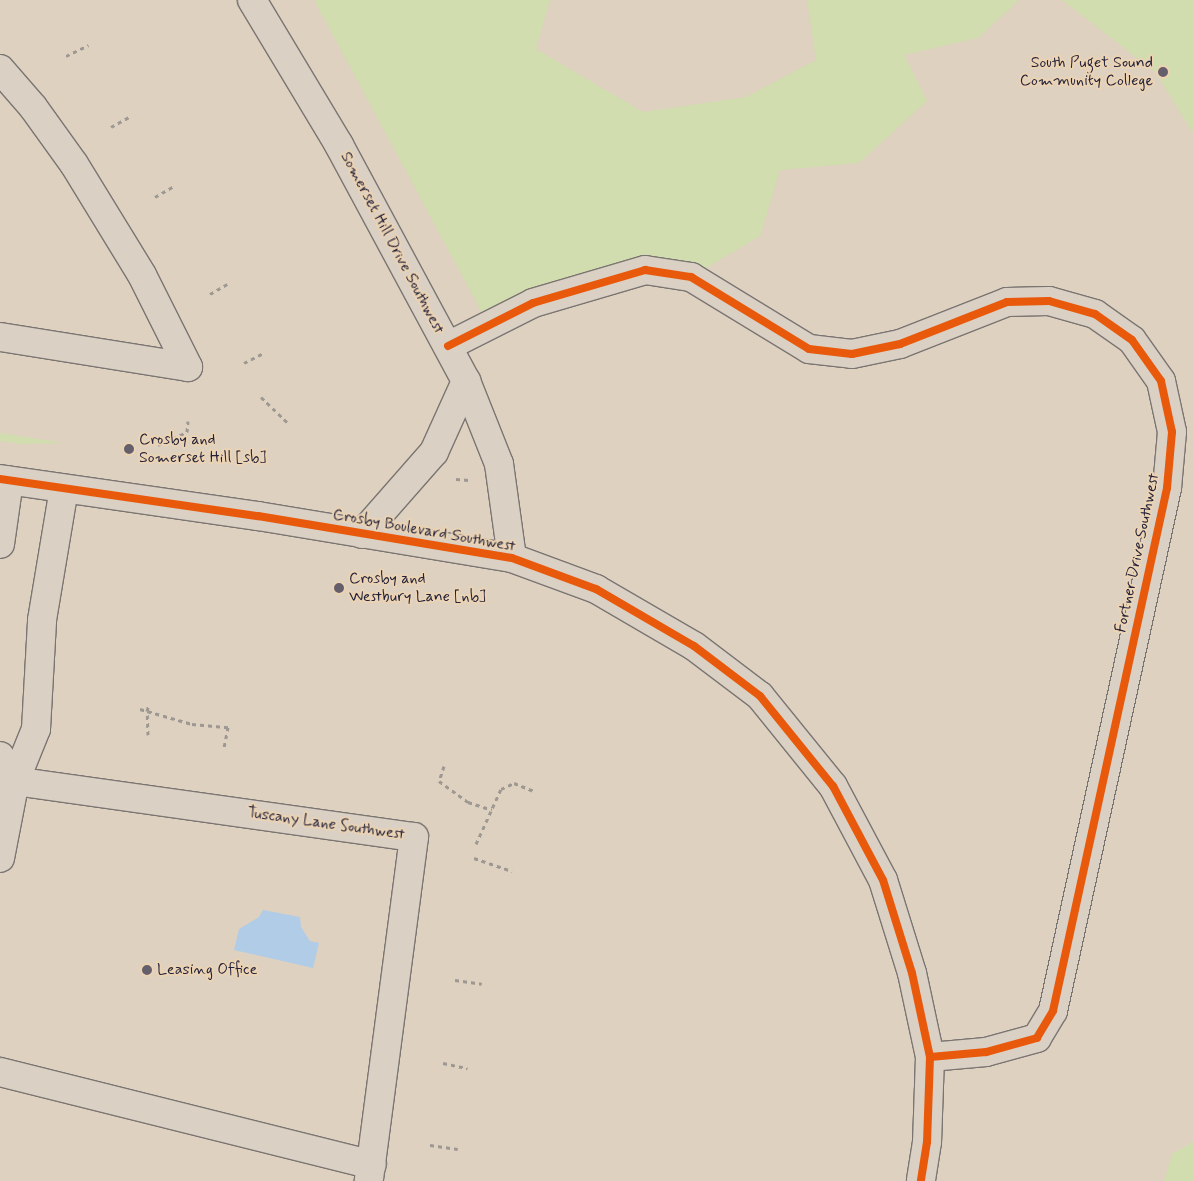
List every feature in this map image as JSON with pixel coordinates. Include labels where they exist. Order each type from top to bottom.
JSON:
[{"type":"street","name":"Somerset Hill Drive Southwest","points":[[252,0],[339,144],[466,381],[499,464],[512,558]]},
{"type":"street","points":[[0,69],[33,107],[74,164],[142,275],[188,367],[0,337]]},
{"type":"street","name":"Fortner Drive Southwest","points":[[448,346],[533,303],[645,270],[691,277],[809,349],[852,354],[900,344],[1007,302],[1049,301],[1095,314],[1132,340],[1160,381],[1172,432],[1167,488],[1053,1011],[1037,1038],[986,1052],[930,1057]]},
{"type":"street","points":[[362,534],[434,452],[466,381]]},
{"type":"street","points":[[0,544],[5,480]]},
{"type":"street","name":"Crosby Boulevard Southwest","points":[[5,480],[512,558],[596,589],[694,646],[760,696],[832,786],[883,880],[912,973],[930,1057],[927,1142],[921,1181]]},
{"type":"street","points":[[7,780],[36,729],[42,620],[64,489]]},
{"type":"street","points":[[0,756],[7,780],[0,858]]},
{"type":"street","name":"Tuscany Lane Southwest","points":[[0,1072],[371,1173],[414,837],[7,780]]},
{"type":"path","points":[[66,56],[89,45]]},
{"type":"path","points":[[111,127],[129,117]]},
{"type":"path","points":[[155,197],[174,186]]},
{"type":"path","points":[[210,294],[227,284]]},
{"type":"path","points":[[244,363],[262,354]]},
{"type":"path","points":[[261,397],[290,425]]},
{"type":"path","points":[[158,445],[186,432],[188,421]]},
{"type":"path","points":[[445,477],[474,481]]},
{"type":"path","points":[[148,735],[147,711],[149,704]]},
{"type":"path","points":[[140,709],[192,724],[228,727],[224,746]]},
{"type":"path","points":[[444,766],[440,781],[468,802],[492,810]]},
{"type":"path","points":[[476,844],[501,789],[514,783],[534,791]]},
{"type":"path","points":[[474,858],[512,871]]},
{"type":"path","points":[[455,980],[482,984]]},
{"type":"path","points":[[443,1064],[467,1068]]},
{"type":"path","points":[[430,1145],[458,1149]]},
{"type":"green space","points":[[314,0],[550,0],[536,49],[643,112],[746,97],[816,60],[807,0],[1019,0],[978,38],[904,55],[927,101],[859,163],[780,170],[760,236],[691,277],[645,270],[488,324]]},
{"type":"green space","name":"South Puget Sound Community College","points":[[1062,0],[1193,0],[1193,133],[1155,72]]},
{"type":"green space","points":[[0,433],[64,443],[20,444],[0,441]]},
{"type":"green space","points":[[1193,1142],[1193,1181],[1164,1181],[1172,1154]]},
{"type":"water","points":[[263,910],[300,917],[301,927],[310,941],[319,943],[313,968],[234,950],[239,929],[259,917]]},
{"type":"cycle path","points":[[448,346],[533,303],[645,270],[691,277],[809,349],[852,354],[900,344],[1007,302],[1049,301],[1095,314],[1132,340],[1161,381],[1172,432],[1167,488],[1053,1011],[1037,1038],[986,1052],[930,1057]]},
{"type":"cycle path","points":[[0,479],[258,516],[512,558],[596,589],[694,646],[760,696],[833,786],[883,880],[912,973],[930,1057],[927,1142],[921,1181]]},
{"type":"place","name":"South Puget Sound Community College","points":[[1163,72]]},
{"type":"place","name":"Crosby and Somerset Hill [sb]","points":[[129,449]]},
{"type":"place","name":"Crosby and Westbury Lane [nb]","points":[[339,588]]},
{"type":"place","name":"Leasing Office","points":[[147,970]]}]
